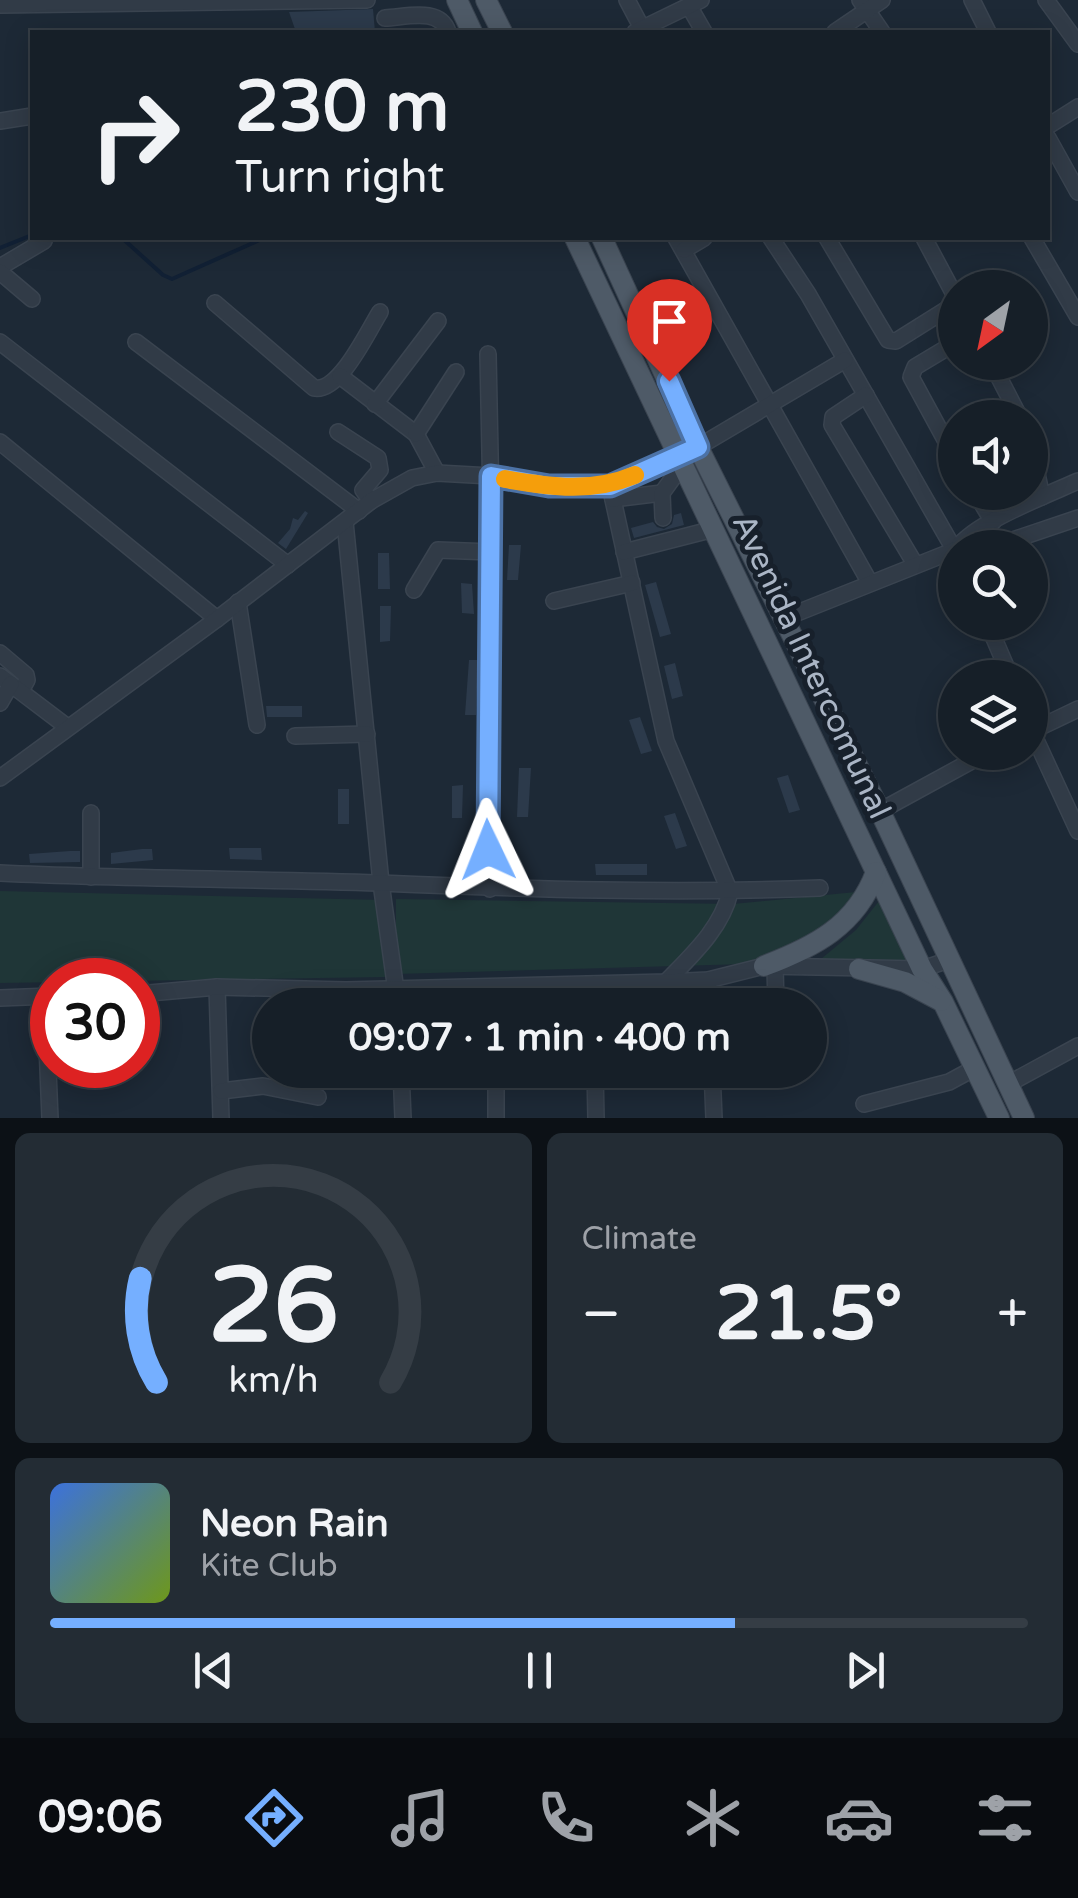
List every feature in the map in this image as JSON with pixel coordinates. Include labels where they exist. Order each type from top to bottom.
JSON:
[{"type":"main road","points":[[457,0],[467,30]]},
{"type":"main road","points":[[486,0],[501,30]]},
{"type":"main road","name":"Avenida Intercomunal","points":[[576,240],[687,456],[782,619],[880,811],[1024,1118]]},
{"type":"main road","name":"Avenida Intercomunal","points":[[603,240],[714,529],[922,969],[943,1002],[999,1118]]},
{"type":"main road","points":[[769,967],[810,949],[834,931],[862,900],[876,872]]},
{"type":"main road","points":[[859,969],[904,982],[943,1002]]},
{"type":"street","points":[[0,6],[367,0]]},
{"type":"street","points":[[627,0],[639,30]]},
{"type":"street","points":[[837,30],[863,5],[882,0]]},
{"type":"street","points":[[972,0],[987,30]]},
{"type":"street","points":[[1046,0],[1078,44]]},
{"type":"street","points":[[644,30],[695,3],[703,30]]},
{"type":"street","points":[[863,5],[881,30]]},
{"type":"street","points":[[385,18],[437,16],[447,30]]},
{"type":"street","points":[[1050,125],[1078,107]]},
{"type":"street","points":[[0,121],[30,116]]},
{"type":"street","points":[[1050,142],[1078,192]]},
{"type":"street","points":[[772,240],[944,530]]},
{"type":"street","points":[[828,240],[888,340],[896,340],[938,314]]},
{"type":"street","points":[[925,240],[941,270]]},
{"type":"street","points":[[1033,240],[1078,317]]},
{"type":"street","points":[[32,300],[0,270],[44,241]]},
{"type":"street","points":[[680,244],[870,582]]},
{"type":"street","points":[[215,304],[314,388],[327,388],[340,376],[380,312]]},
{"type":"street","points":[[375,404],[438,320]]},
{"type":"street","points":[[0,342],[288,565]]},
{"type":"street","points":[[136,342],[365,506]]},
{"type":"street","points":[[938,352],[915,366],[911,376],[938,426]]},
{"type":"street","points":[[488,354],[492,552],[486,795],[490,889]]},
{"type":"street","points":[[612,492],[687,456],[845,360]]},
{"type":"street","points":[[416,434],[456,372]]},
{"type":"street","points":[[340,376],[416,434],[437,473]]},
{"type":"street","points":[[866,395],[833,417],[832,425],[915,564]]},
{"type":"street","points":[[338,432],[378,458],[380,470],[363,490],[365,506]]},
{"type":"street","points":[[0,442],[217,619]]},
{"type":"street","points":[[669,530],[662,493],[687,456]]},
{"type":"street","points":[[0,778],[365,506],[412,478],[437,473],[491,476],[549,486],[662,493]]},
{"type":"street","points":[[1048,494],[1078,480]]},
{"type":"street","points":[[612,492],[666,741],[730,892],[726,908],[708,935],[666,982]]},
{"type":"street","points":[[986,510],[993,522]]},
{"type":"street","points":[[979,530],[1017,510]]},
{"type":"street","points":[[1042,530],[1078,518]]},
{"type":"street","points":[[345,522],[381,883],[396,988]]},
{"type":"street","points":[[624,552],[669,530],[714,529]]},
{"type":"street","points":[[414,590],[438,550],[492,552]]},
{"type":"street","points":[[782,619],[938,556]]},
{"type":"street","points":[[554,601],[632,582]]},
{"type":"street","points":[[238,602],[257,726]]},
{"type":"street","points":[[0,653],[26,675],[11,683],[0,703]]},
{"type":"street","points":[[11,683],[66,726]]},
{"type":"street","points":[[1048,722],[1078,708]]},
{"type":"street","points":[[295,736],[367,734]]},
{"type":"street","points":[[1048,768],[1078,830]]},
{"type":"street","points":[[880,811],[955,770]]},
{"type":"street","points":[[90,814],[91,877]]},
{"type":"street","points":[[0,873],[490,889],[730,892],[820,888]]},
{"type":"street","points":[[477,988],[708,980],[769,967],[922,969],[950,960]]},
{"type":"street","points":[[769,967],[773,988]]},
{"type":"street","points":[[708,980],[709,988]]},
{"type":"street","points":[[217,987],[222,1118]]},
{"type":"street","points":[[160,992],[217,987],[252,989]]},
{"type":"street","points":[[0,998],[30,997]]},
{"type":"street","points":[[1008,1084],[1078,1046]]},
{"type":"street","points":[[864,1104],[950,1082],[974,1068]]},
{"type":"street","points":[[220,1092],[263,1086],[318,1097]]},
{"type":"street","points":[[50,1088],[50,1118]]},
{"type":"street","points":[[402,1088],[403,1118]]},
{"type":"street","points":[[496,1088],[496,1118]]},
{"type":"street","points":[[596,1088],[596,1118]]},
{"type":"street","points":[[713,1088],[714,1118]]},
{"type":"green space","points":[[0,891],[383,900],[386,977],[160,981],[160,958],[30,958],[30,983],[0,983]]},
{"type":"green space","points":[[866,891],[782,963],[396,974],[396,899],[733,904]]},
{"type":"green space","points":[[883,896],[911,960],[817,968],[815,964],[856,930]]},
{"type":"building","points":[[373,9],[375,30],[295,30],[289,12]]},
{"type":"building","points":[[305,511],[308,513],[286,549],[278,543],[290,529],[293,518],[298,520]]},
{"type":"building","points":[[681,513],[684,525],[634,538],[631,528],[653,522],[664,529],[672,524],[674,515]]},
{"type":"building","points":[[509,545],[521,545],[518,580],[507,580]]},
{"type":"building","points":[[378,553],[389,553],[390,589],[378,589]]},
{"type":"building","points":[[656,582],[671,634],[660,637],[645,585]]},
{"type":"building","points":[[461,583],[472,584],[474,614],[462,613]]},
{"type":"building","points":[[380,606],[391,606],[390,641],[380,642]]},
{"type":"building","points":[[469,660],[478,660],[476,715],[465,715]]},
{"type":"building","points":[[675,663],[683,696],[672,699],[664,666]]},
{"type":"building","points":[[266,706],[302,706],[302,717],[267,717]]},
{"type":"building","points":[[640,717],[652,751],[641,754],[629,720]]},
{"type":"building","points":[[519,768],[531,768],[528,817],[517,817]]},
{"type":"building","points":[[788,775],[800,810],[789,813],[777,778]]},
{"type":"building","points":[[463,785],[462,818],[452,818],[452,786]]},
{"type":"building","points":[[338,789],[349,789],[349,824],[338,824]]},
{"type":"building","points":[[675,813],[687,846],[676,849],[664,816]]},
{"type":"building","points":[[229,848],[261,848],[262,860],[230,859]]},
{"type":"building","points":[[152,849],[153,860],[111,864],[111,853]]},
{"type":"building","points":[[80,851],[80,862],[30,863],[29,854]]},
{"type":"building","points":[[595,864],[647,864],[647,875],[596,875]]},
{"type":"waterway","points":[[0,248],[30,236]]},
{"type":"waterway","points":[[124,240],[172,279],[260,240]]},
{"type":"slow traffic","points":[[505,479],[576,488],[610,486],[635,475]]},
{"type":"route","points":[[488,850],[491,476],[549,486],[610,486],[698,447],[669,381]]}]
